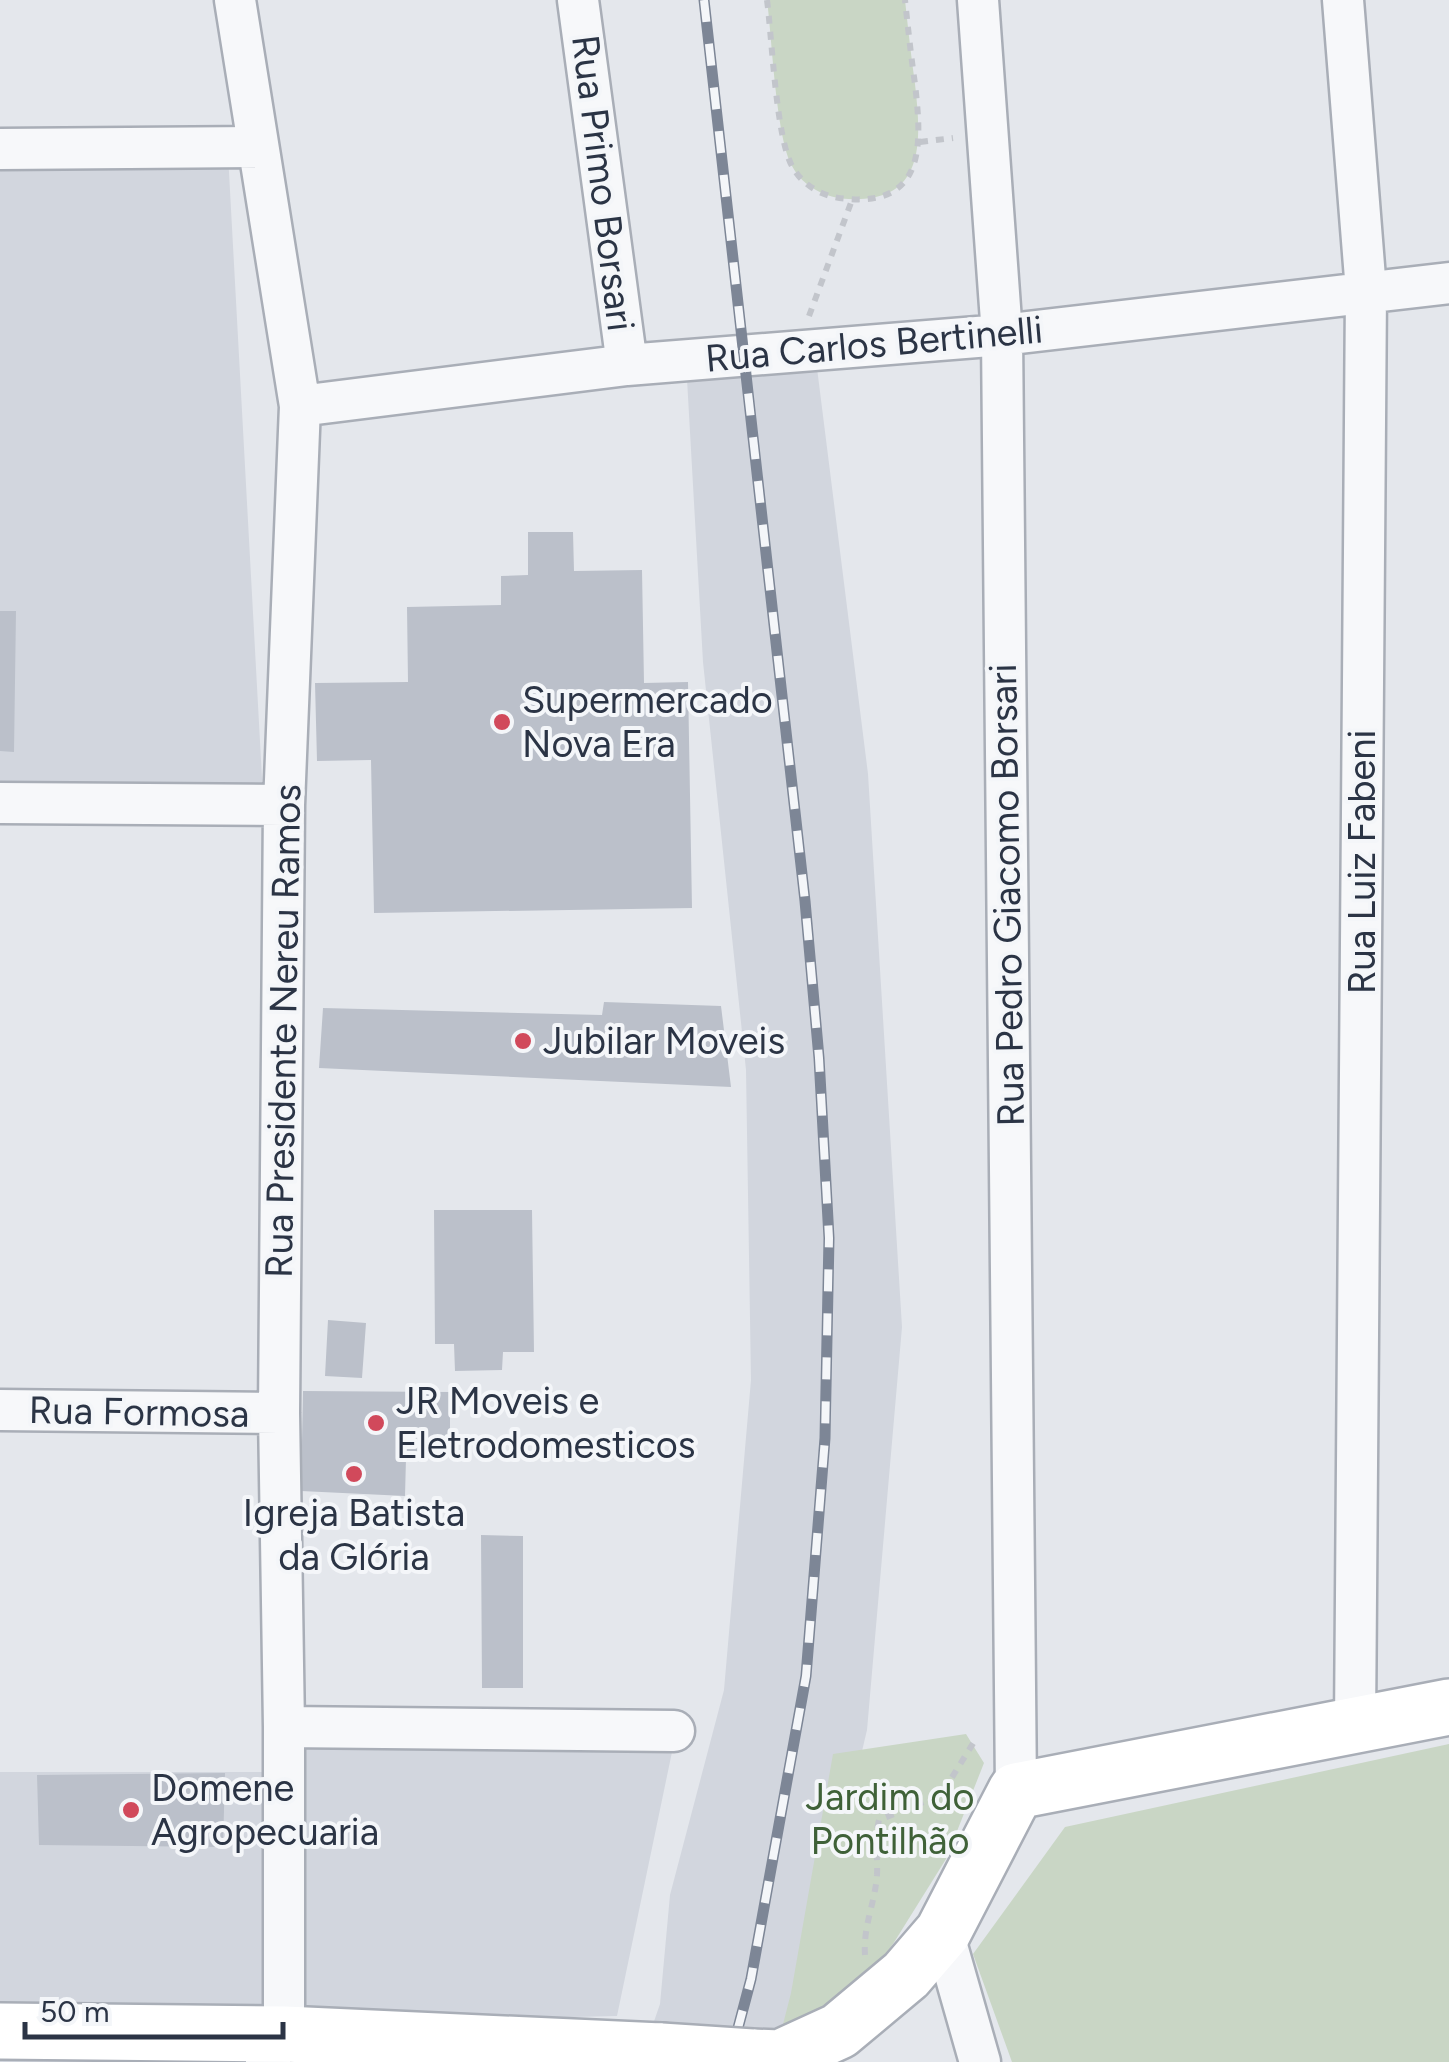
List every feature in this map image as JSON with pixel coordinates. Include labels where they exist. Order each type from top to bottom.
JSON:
[{"type":"main road","points":[[0,2031],[275,2048],[661,2051],[781,2059],[839,2031],[906,1976],[944,1932],[1016,1791],[1449,1707]]},
{"type":"street","name":"Rua Presidente Nereu Ramos","points":[[235,0],[300,406],[284,806],[279,1414],[284,1727],[275,2048]]},
{"type":"street","name":"Rua Primo Borsari","points":[[578,0],[626,365]]},
{"type":"street","name":"Rua Pedro Giacomo Borsari","points":[[978,0],[1002,335],[1016,1791]]},
{"type":"street","name":"Rua Luiz Fabeni","points":[[1343,0],[1366,290],[1355,1726]]},
{"type":"street","points":[[0,149],[258,147]]},
{"type":"street","name":"Rua Carlos Bertinelli","points":[[300,406],[626,365],[1002,335],[1449,283]]},
{"type":"street","points":[[0,803],[284,806]]},
{"type":"street","name":"Rua Formosa","points":[[0,1410],[279,1414]]},
{"type":"street","points":[[284,1727],[674,1731]]},
{"type":"street","points":[[944,1932],[980,2062]]},
{"type":"path","points":[[767,0],[784,140],[792,166],[817,192],[852,200],[894,188],[912,172],[916,162],[920,130],[904,0]]},
{"type":"path","points":[[796,351],[852,200]]},
{"type":"path","points":[[864,1940],[877,1875],[874,1841],[879,1820],[941,1795],[978,1736],[989,1735]]},
{"type":"shaded area","points":[[228,154],[264,815],[0,814],[0,158]]},
{"type":"shaded area","points":[[817,368],[868,774],[902,1327],[867,1730],[788,2062],[640,2062],[660,2004],[670,1895],[724,1690],[751,1380],[746,1070],[703,662],[687,379]]},
{"type":"shaded area","points":[[273,1739],[672,1752],[617,2016],[274,2024],[248,2062],[0,2062],[0,1772],[266,1772]]},
{"type":"green space","points":[[767,0],[905,0],[917,105],[917,146],[906,179],[893,190],[874,197],[840,198],[816,190],[792,166],[782,133]]},
{"type":"green space","name":"Jardim do Pontilhão","points":[[966,1734],[984,1763],[946,1859],[893,1944],[856,1991],[779,2040],[791,1993],[833,1754]]},
{"type":"green space","points":[[1449,1744],[1449,2062],[1012,2062],[973,1954],[1065,1827]]},
{"type":"building","name":"Supermercado Nova Era","points":[[528,532],[573,532],[574,571],[642,570],[644,683],[688,682],[692,908],[374,913],[371,760],[317,761],[315,683],[408,682],[407,607],[501,605],[501,576],[528,575]]},
{"type":"building","points":[[0,611],[16,611],[14,752],[0,751]]},
{"type":"building","name":"Jubilar Moveis","points":[[604,1002],[721,1006],[731,1087],[319,1068],[323,1008],[602,1015]]},
{"type":"building","points":[[434,1210],[532,1210],[534,1352],[503,1352],[502,1370],[455,1371],[454,1344],[435,1344]]},
{"type":"building","points":[[328,1320],[366,1323],[362,1378],[325,1376]]},
{"type":"building","name":"JR Moveis e Eletrodomesticos","points":[[303,1391],[450,1392],[450,1455],[406,1458],[405,1496],[301,1491]]},
{"type":"building","points":[[481,1535],[523,1536],[523,1688],[482,1688]]},
{"type":"building","name":"Domene Agropecuaria","points":[[225,1773],[223,1847],[39,1845],[37,1775]]},
{"type":"railway","points":[[704,0],[805,901],[829,1238],[825,1438],[806,1676],[751,1979],[729,2062]]},
{"type":"place","name":"Supermercado Nova Era","points":[[502,722]]},
{"type":"place","name":"Jubilar Moveis","points":[[523,1041]]},
{"type":"place","name":"JR Moveis e Eletrodomesticos","points":[[376,1423]]},
{"type":"place","name":"Igreja Batista da Glória","points":[[354,1474]]},
{"type":"place","name":"Domene Agropecuaria","points":[[131,1810]]}]
